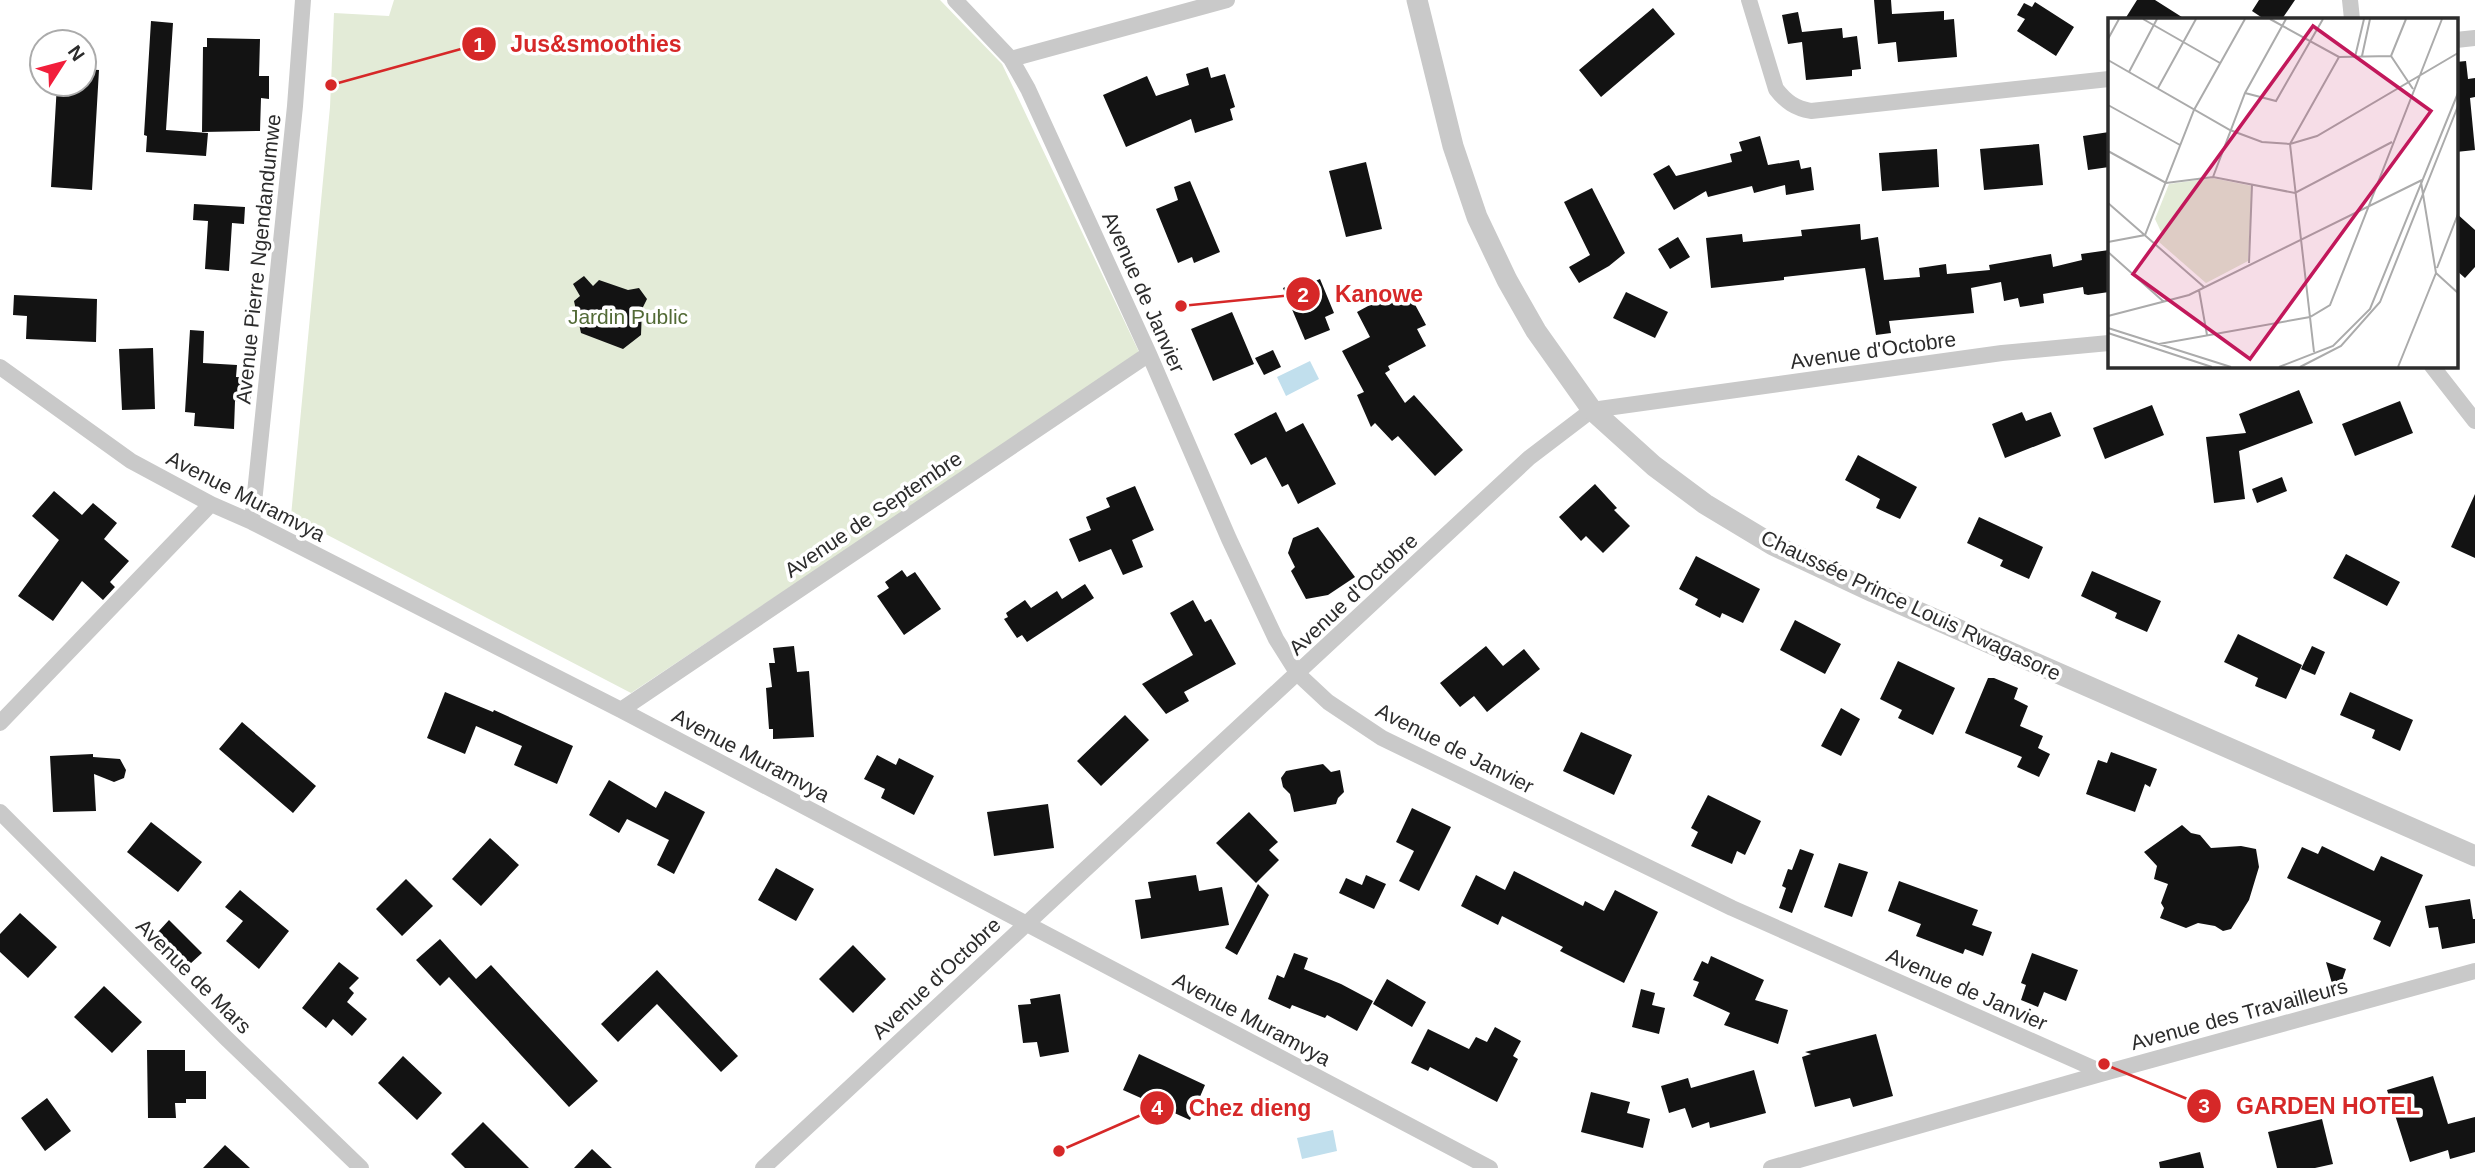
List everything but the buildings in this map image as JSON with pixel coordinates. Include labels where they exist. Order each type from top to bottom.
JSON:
[{"type":"street","name":"Avenue Pierre Ngendandumwe","points":[[252,522],[295,106],[303,0]]},
{"type":"street","name":"Avenue de Janvier","points":[[955,0],[1011,59],[1028,89],[1149,354],[1229,540],[1276,639],[1298,674],[1328,702],[1382,738],[1732,908],[2104,1073]]},
{"type":"street","points":[[1011,59],[1227,0]]},
{"type":"street","name":"Chaussée Prince Louis Rwagasore","points":[[1417,0],[1453,146],[1477,217],[1507,280],[1536,331],[1592,410],[1654,466],[1705,504],[1773,545],[1873,592],[2475,856]]},
{"type":"street","points":[[1749,0],[1776,89],[1785,101],[1811,111],[2108,79]]},
{"type":"street","points":[[2350,0],[2352,18]]},
{"type":"street","name":"Avenue d'Octobre","points":[[763,1168],[1529,458],[1592,410],[1989,355],[2108,343]]},
{"type":"street","name":"Avenue de Septembre","points":[[621,710],[1149,354]]},
{"type":"street","name":"Avenue Muramvya","points":[[0,367],[131,460],[211,504],[252,522],[621,710],[1490,1168]]},
{"type":"street","points":[[2434,368],[2474,419]]},
{"type":"street","points":[[0,723],[211,504]]},
{"type":"street","name":"Avenue de Mars","points":[[0,812],[360,1168]]},
{"type":"street","name":"Avenue des Travailleurs","points":[[1771,1168],[2475,971]]},
{"type":"green space","name":"Jardin Public","points":[[394,0],[940,0],[1002,64],[1140,354],[631,693],[291,516],[330,107],[334,13],[389,16]]},
{"type":"water","points":[[1310,361],[1319,379],[1286,396],[1277,377]]},
{"type":"water","points":[[1333,1130],[1337,1151],[1302,1159],[1297,1138]]},
{"type":"place","name":"Jus&smoothies","points":[[331,85]]},
{"type":"place","name":"Kanowe","points":[[1181,306]]},
{"type":"place","name":"GARDEN HOTEL","points":[[2104,1064]]},
{"type":"place","name":"Chez dieng","points":[[1059,1151]]}]
